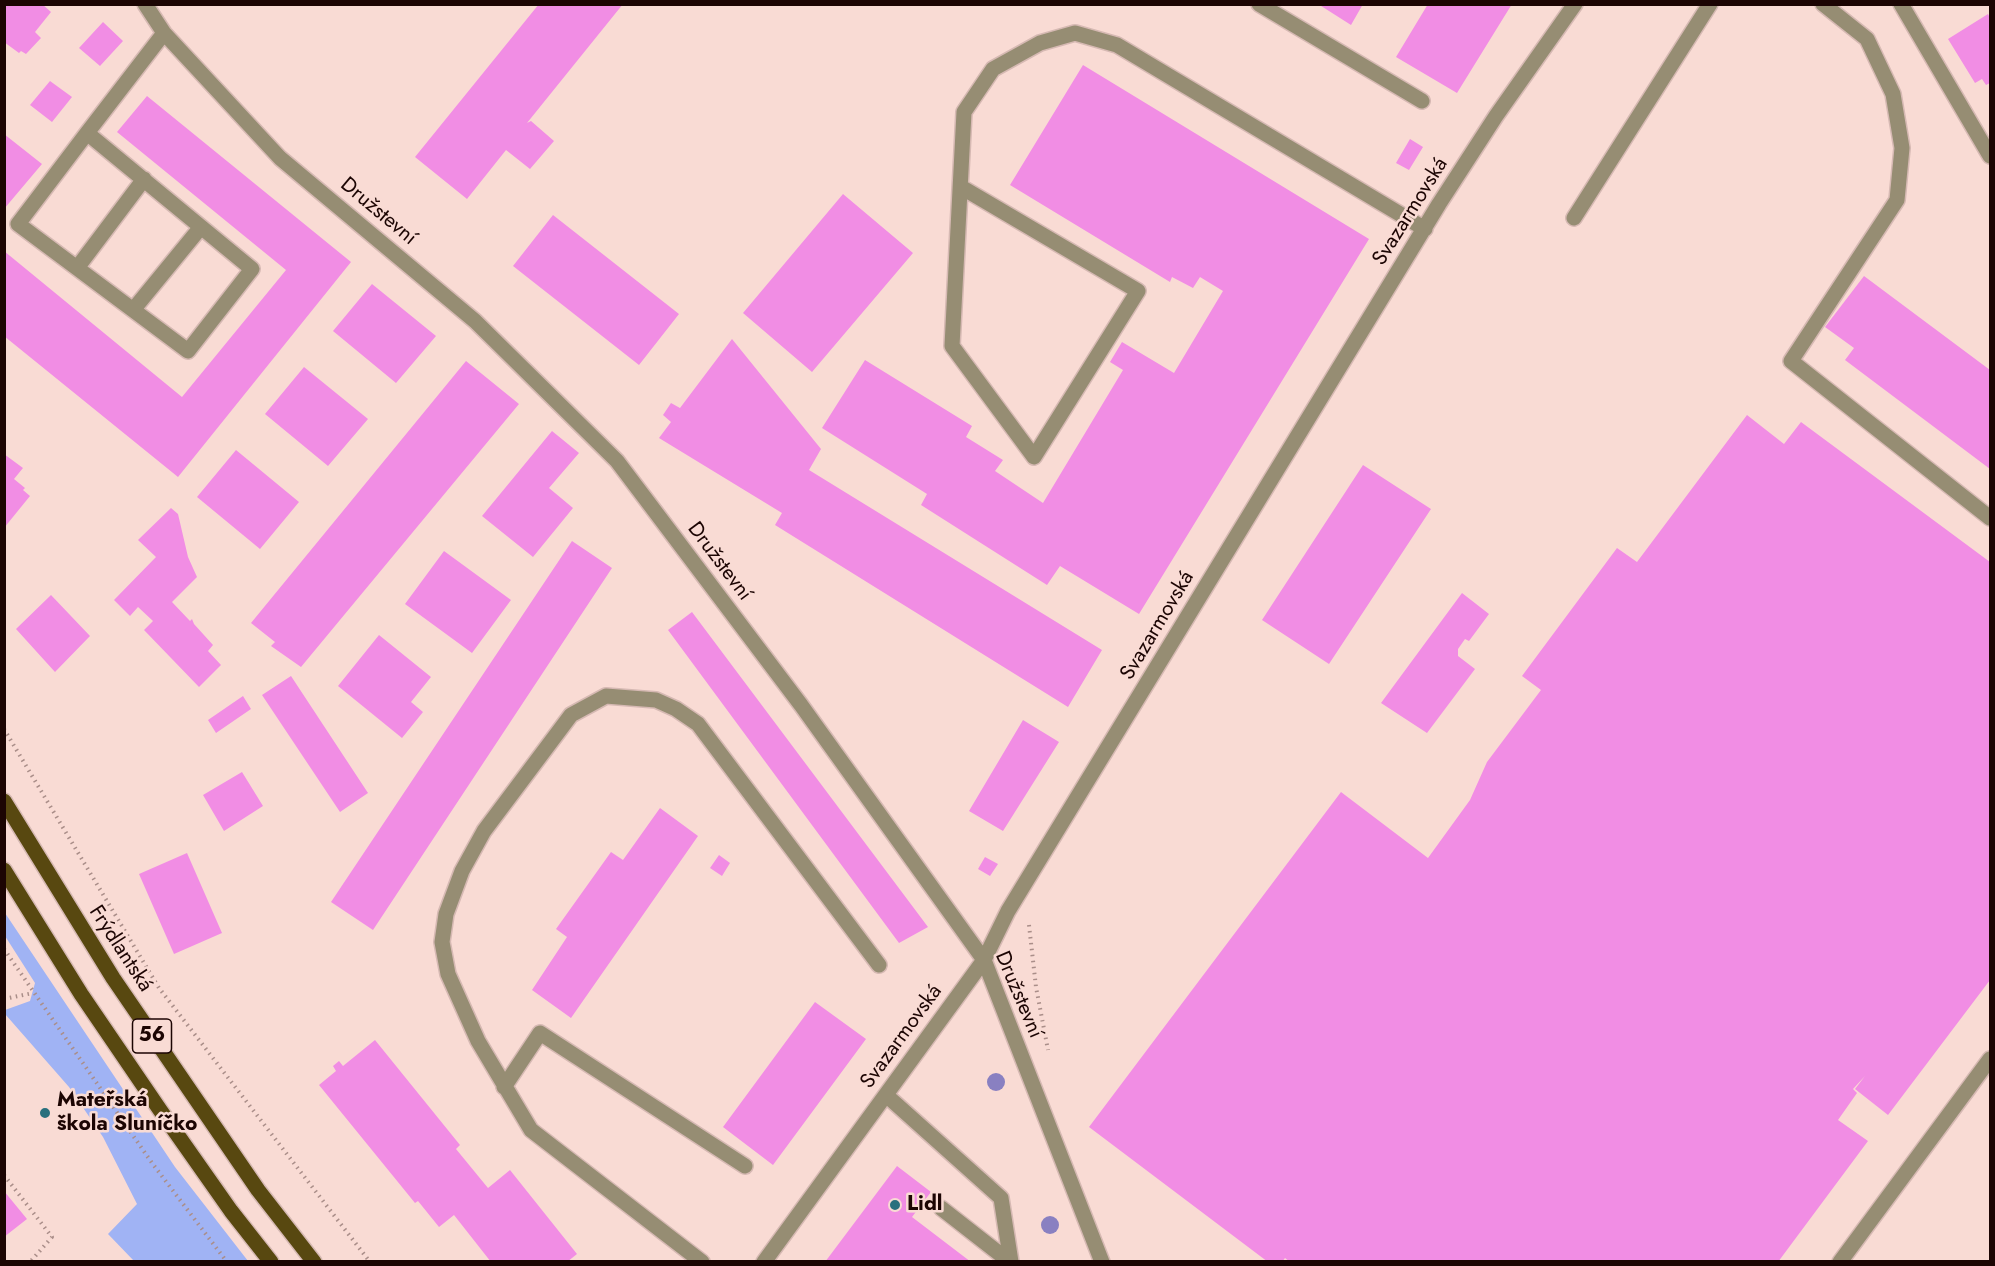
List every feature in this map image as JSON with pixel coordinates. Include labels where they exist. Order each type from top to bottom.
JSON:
[{"type":"main road","name":"Frýdlantská","points":[[4,801],[112,978],[258,1190],[314,1262]]},
{"type":"main road","name":"56","points":[[4,870],[81,994],[160,1110],[231,1211],[271,1262]]},
{"type":"street","name":"Družstevní","points":[[145,4],[164,33],[280,158],[475,321],[617,461],[801,705],[984,960],[1102,1262]]},
{"type":"street","points":[[1258,4],[1422,101]]},
{"type":"street","name":"Svazarmovská","points":[[764,1262],[984,960],[1008,911],[1425,230],[1496,117],[1575,4]]},
{"type":"street","points":[[1574,218],[1710,4]]},
{"type":"street","points":[[1823,4],[1867,39],[1893,94],[1902,148],[1897,200],[1791,361],[1990,518]]},
{"type":"street","points":[[1901,4],[1990,156]]},
{"type":"street","points":[[87,133],[252,269],[188,351],[18,224],[87,133],[164,33]]},
{"type":"street","points":[[961,187],[1138,291],[1034,457],[952,346],[964,112],[993,69],[1040,43],[1075,33],[1117,45],[1425,230]]},
{"type":"street","points":[[77,268],[144,179]]},
{"type":"street","points":[[133,310],[201,227]]},
{"type":"street","points":[[702,1262],[531,1130],[478,1041],[448,974],[442,942],[446,914],[462,872],[484,831],[571,715],[606,696],[656,700],[676,708],[698,724],[879,964]]},
{"type":"street","points":[[504,1087],[540,1033],[745,1166]]},
{"type":"street","points":[[1840,1262],[1990,1059]]},
{"type":"street","points":[[886,1095],[1001,1198],[1010,1262]]},
{"type":"street","points":[[940,1208],[1010,1262]]},
{"type":"path","points":[[4,729],[159,988],[370,1262]]},
{"type":"path","points":[[1008,911],[1030,926],[1036,987],[1050,1057]]},
{"type":"path","points":[[4,949],[152,1163],[227,1262]]},
{"type":"path","points":[[4,999],[33,993]]},
{"type":"path","points":[[4,1175],[52,1237],[30,1262]]},
{"type":"shaded area","points":[[5,913],[175,1167],[248,1261],[134,1261],[108,1234],[137,1204],[103,1137],[69,1087],[5,1014],[5,1010],[30,1001],[35,983],[5,936]]},
{"type":"building","points":[[4,4],[42,4],[51,12],[35,32],[41,38],[26,54],[21,51],[19,53],[4,42]]},
{"type":"building","points":[[539,4],[623,4],[527,123],[531,121],[554,141],[530,169],[506,150],[467,199],[415,157]]},
{"type":"building","points":[[1318,4],[1363,4],[1351,25]]},
{"type":"building","points":[[1428,4],[1512,4],[1457,93],[1396,57]]},
{"type":"building","points":[[1988,14],[1990,18],[1990,83],[1986,85],[1982,79],[1975,83],[1948,39]]},
{"type":"building","points":[[103,22],[123,41],[100,66],[79,48]]},
{"type":"building","points":[[1083,65],[1369,239],[1139,614],[1060,566],[1047,585],[921,505],[927,494],[822,428],[865,360],[972,426],[966,437],[1003,460],[995,471],[1043,503],[1123,370],[1110,362],[1122,342],[1174,373],[1223,291],[1200,277],[1193,288],[1172,277],[1170,282],[1010,185]]},
{"type":"building","points":[[50,81],[72,97],[52,122],[30,105]]},
{"type":"building","points":[[147,96],[351,262],[178,477],[4,336],[4,251],[182,397],[286,270],[117,132]]},
{"type":"building","points":[[4,134],[42,164],[4,209]]},
{"type":"building","points":[[1410,139],[1423,147],[1409,170],[1396,163]]},
{"type":"building","points":[[843,194],[913,253],[812,372],[743,313]]},
{"type":"building","points":[[553,215],[679,314],[639,365],[513,266]]},
{"type":"building","points":[[1864,276],[1990,370],[1990,469],[1845,360],[1854,348],[1825,327]]},
{"type":"building","points":[[372,284],[436,336],[396,383],[333,331]]},
{"type":"building","points":[[732,339],[821,449],[809,470],[1102,650],[1068,707],[775,525],[782,513],[659,438],[671,422],[663,415],[671,403],[680,408]]},
{"type":"building","points":[[466,361],[519,404],[301,667],[271,646],[275,642],[251,623]]},
{"type":"building","points":[[304,367],[368,419],[328,466],[265,414]]},
{"type":"building","points":[[1747,415],[1784,444],[1801,422],[1990,562],[1990,980],[1888,1115],[1855,1089],[1865,1076],[1853,1089],[1857,1093],[1838,1120],[1868,1141],[1778,1262],[1290,1262],[1285,1258],[1282,1262],[1268,1262],[1089,1127],[1341,792],[1428,858],[1470,800],[1487,762],[1541,690],[1522,676],[1617,548],[1637,562]]},
{"type":"building","points":[[552,431],[579,453],[549,488],[573,508],[533,557],[482,516]]},
{"type":"building","points":[[236,450],[299,502],[260,549],[197,497]]},
{"type":"building","points":[[4,454],[23,468],[14,479],[25,488],[23,490],[30,496],[4,528]]},
{"type":"building","points":[[1363,465],[1431,509],[1329,664],[1262,620]]},
{"type":"building","points":[[171,508],[178,514],[188,557],[197,577],[172,602],[190,621],[192,619],[213,645],[208,651],[221,665],[199,687],[144,630],[153,621],[138,607],[130,616],[114,600],[156,557],[138,540]]},
{"type":"building","points":[[572,541],[612,568],[373,930],[331,902]]},
{"type":"building","points":[[444,551],[511,600],[472,653],[405,604]]},
{"type":"building","points":[[1462,593],[1489,614],[1469,641],[1465,639],[1458,649],[1458,656],[1475,669],[1427,733],[1381,703]]},
{"type":"building","points":[[51,595],[90,636],[55,672],[16,629]]},
{"type":"building","points":[[692,612],[928,927],[899,943],[668,630]]},
{"type":"building","points":[[379,635],[431,677],[411,702],[423,712],[402,738],[338,686]]},
{"type":"building","points":[[291,676],[368,793],[340,812],[262,695]]},
{"type":"building","points":[[243,696],[251,709],[216,733],[208,720]]},
{"type":"building","points":[[1023,720],[1059,742],[1003,831],[969,811]]},
{"type":"building","points":[[242,772],[263,806],[224,831],[203,795]]},
{"type":"building","points":[[660,808],[698,836],[571,1018],[532,990],[567,937],[556,929],[611,852],[623,860]]},
{"type":"building","points":[[187,853],[222,933],[174,954],[139,874]]},
{"type":"building","points":[[719,855],[730,863],[722,876],[710,868]]},
{"type":"building","points":[[985,857],[998,864],[990,876],[978,869]]},
{"type":"building","points":[[815,1002],[866,1039],[773,1165],[723,1127]]},
{"type":"building","points":[[375,1040],[460,1145],[456,1149],[488,1188],[510,1170],[577,1254],[567,1262],[491,1262],[454,1215],[439,1227],[418,1201],[415,1203],[319,1085],[336,1071],[333,1066],[339,1061],[343,1066]]},
{"type":"building","name":"Lidl","points":[[897,1166],[931,1192],[912,1217],[971,1262],[825,1262]]},
{"type":"building","points":[[4,1191],[27,1219],[4,1237]]},
{"type":"place","name":"Mateřská škola Sluníčko","points":[[45,1113]]},
{"type":"place","name":"Lidl","points":[[895,1205]]}]
